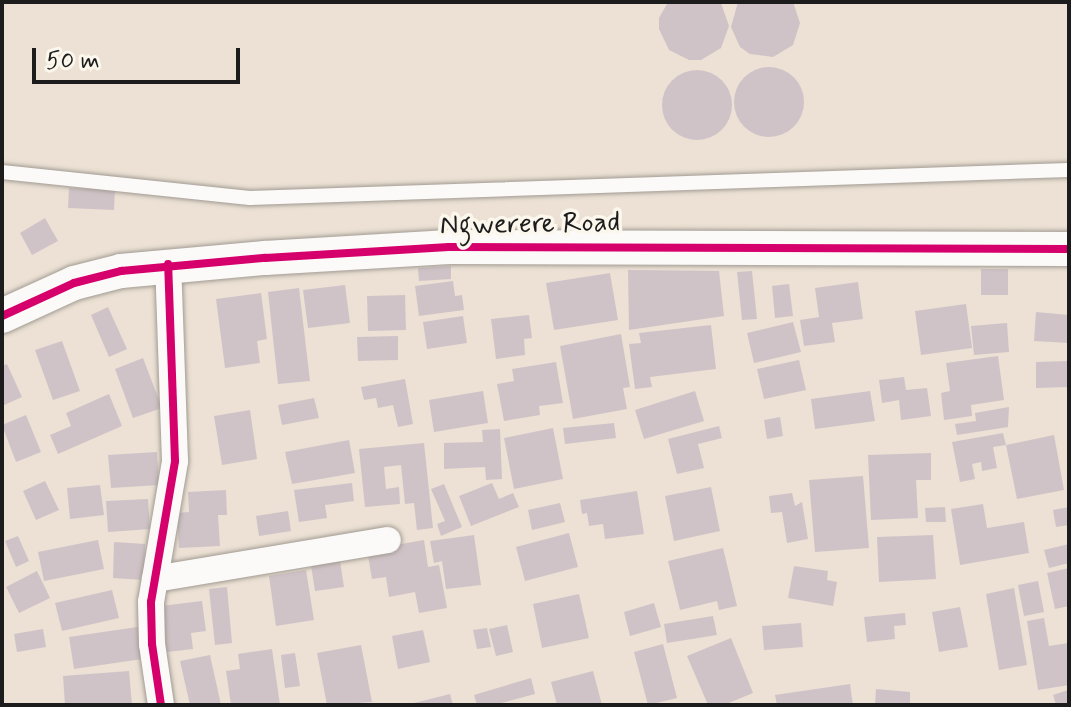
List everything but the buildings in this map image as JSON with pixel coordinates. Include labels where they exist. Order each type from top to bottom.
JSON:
[{"type":"street","name":"Ngwerere Road","points":[[2,316],[74,283],[168,264],[449,247],[1069,249]]},
{"type":"street","points":[[161,705],[152,644],[151,602],[175,461],[168,264]]},
{"type":"street","points":[[155,579],[388,540]]},
{"type":"lane","points":[[2,172],[250,198],[1069,170]]},
{"type":"cycle path","points":[[2,316],[74,283],[121,271],[265,258],[449,247],[1069,249]]},
{"type":"cycle path","points":[[161,705],[152,644],[151,602],[175,461],[168,264]]}]
